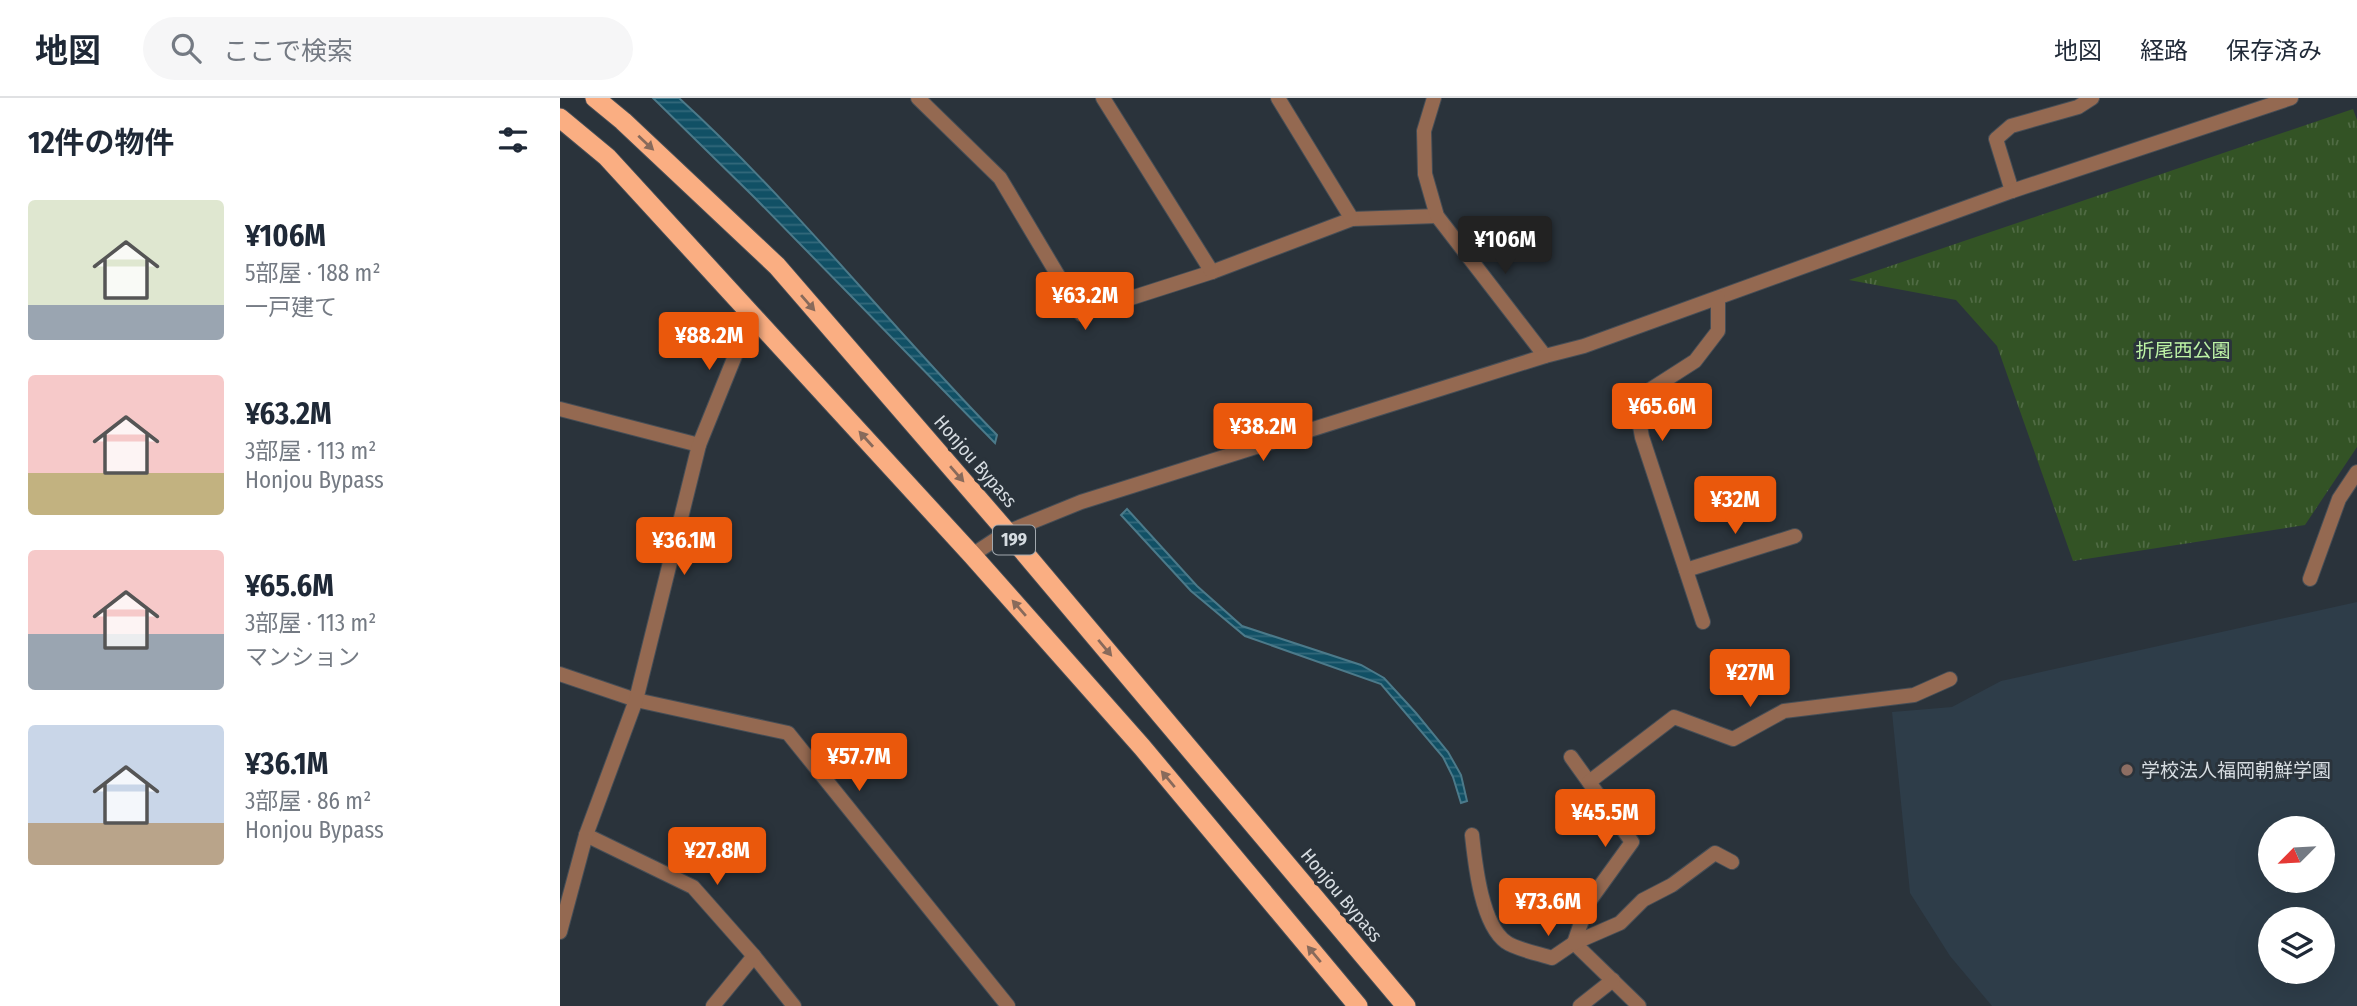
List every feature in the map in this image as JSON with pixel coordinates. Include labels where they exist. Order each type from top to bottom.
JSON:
[{"type":"highway","name":"Honjou Bypass","points":[[595,98],[623,121],[776,266],[1007,532],[1406,1006]]},
{"type":"highway","name":"199","points":[[560,118],[607,157],[972,555],[1142,747],[1358,1006]]},
{"type":"street","points":[[918,98],[1000,178],[1081,314],[1212,272],[1352,219],[1437,216]]},
{"type":"street","points":[[1103,98],[1212,272]]},
{"type":"street","points":[[1278,98],[1352,219]]},
{"type":"street","points":[[1434,98],[1424,131],[1425,174],[1437,216],[1545,356]]},
{"type":"street","points":[[2012,191],[1996,139],[2011,126],[2078,107],[2092,98]]},
{"type":"street","points":[[972,555],[1007,532],[1082,502],[1584,346],[2012,191],[2291,98]]},
{"type":"street","points":[[1703,622],[1642,437],[1638,415],[1642,395],[1695,361],[1718,331],[1718,298]]},
{"type":"street","points":[[560,932],[564,899],[636,700],[699,445],[739,346],[758,321]]},
{"type":"street","points":[[560,409],[699,445]]},
{"type":"street","points":[[2311,579],[2339,499],[2357,472]]},
{"type":"street","points":[[1686,570],[1795,536]]},
{"type":"street","points":[[560,674],[636,700],[788,733],[1008,1006]]},
{"type":"street","points":[[1589,782],[1674,717],[1732,739],[1784,711],[1914,695],[1950,679]]},
{"type":"street","points":[[1571,757],[1632,842],[1588,903],[1574,943]]},
{"type":"street","points":[[586,835],[693,887],[794,1006]]},
{"type":"street","points":[[1472,835],[1477,883],[1493,925],[1506,942],[1552,958],[1574,943],[1620,923],[1643,900],[1672,885],[1715,853],[1732,862]]},
{"type":"street","points":[[1574,943],[1639,1006]]},
{"type":"street","points":[[713,1006],[754,956]]},
{"type":"street","points":[[1580,1006],[1613,980]]},
{"type":"shaded area","name":"学校法人福岡朝鮮学園","points":[[2357,602],[2357,1006],[1992,1006],[1950,956],[1910,893],[1892,712],[1952,707],[2001,681]]},
{"type":"green space","name":"折尾西公園","points":[[2353,109],[2357,120],[2357,447],[2305,525],[2073,561],[1997,346],[1956,300],[1849,280]]},
{"type":"water","points":[[653,98],[679,98],[762,179],[997,435],[995,443],[754,197]]},
{"type":"water","points":[[1127,509],[1197,586],[1242,626],[1361,665],[1384,678],[1448,752],[1461,775],[1467,801],[1461,803],[1443,757],[1381,684],[1245,636],[1191,591],[1121,515]]},
{"type":"place","name":"学校法人福岡朝鮮学園","points":[[2127,770]]}]
